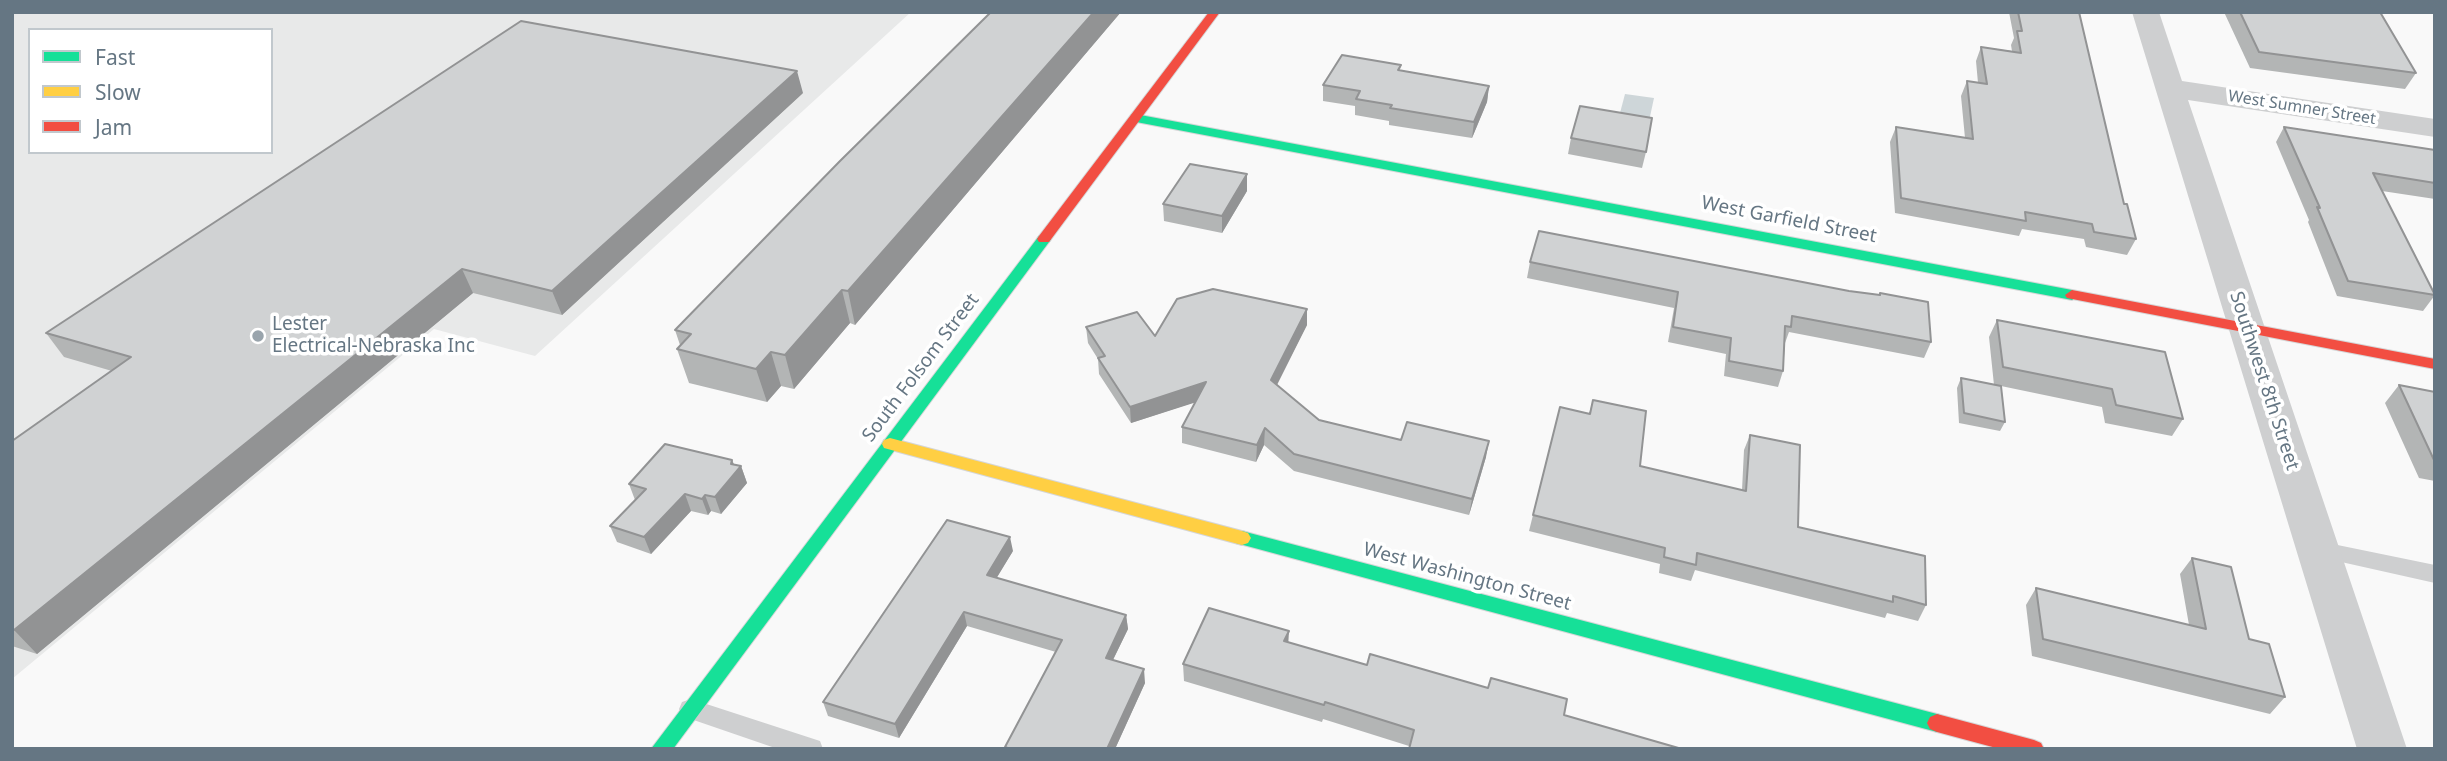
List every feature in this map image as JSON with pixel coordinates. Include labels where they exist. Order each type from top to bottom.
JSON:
[{"type":"street","name":"South Folsom Street","points":[[661,749],[1215,12]]},
{"type":"street","name":"Southwest 8th Street","points":[[2145,12],[2382,749]]},
{"type":"street","name":"West Sumner Street","points":[[2170,88],[2435,128]]},
{"type":"street","name":"West Garfield Street","points":[[1135,118],[2435,363]]},
{"type":"street","name":"West Washington Street","points":[[890,444],[2034,749]]},
{"type":"lane","points":[[2318,548],[2435,574]]},
{"type":"lane","points":[[691,709],[811,749]]},
{"type":"shaded area","points":[[12,12],[911,12],[535,356],[434,329],[12,679]]},
{"type":"shaded area","points":[[1625,94],[1654,98],[1648,126],[1620,113]]},
{"type":"building","points":[[991,12],[1094,12],[848,291],[842,290],[785,355],[771,352],[756,369],[677,349],[691,334],[675,330]]},
{"type":"building","points":[[2018,12],[2079,12],[2124,204],[2127,204],[2136,239],[2094,232],[2092,224],[2025,212],[2026,221],[1901,198],[1896,127],[1973,139],[1967,81],[1987,84],[1981,47],[2021,53],[2017,31],[2022,31]]},
{"type":"building","points":[[2240,12],[2380,12],[2416,73],[2259,52]]},
{"type":"building","name":"Lester Electrical-Nebraska Inc","points":[[521,21],[797,71],[552,291],[462,269],[12,630],[12,441],[131,357],[46,333]]},
{"type":"building","points":[[1342,55],[1401,65],[1398,70],[1489,86],[1474,122],[1390,108],[1392,105],[1356,99],[1360,91],[1323,85]]},
{"type":"building","points":[[1580,106],[1652,118],[1646,152],[1571,138]]},
{"type":"building","points":[[2284,127],[2435,150],[2435,183],[2373,173],[2435,295],[2348,281],[2317,207],[2320,208]]},
{"type":"building","points":[[1190,164],[1247,174],[1222,216],[1163,204]]},
{"type":"building","points":[[1539,231],[1849,291],[1880,293],[1928,302],[1931,342],[1792,316],[1791,327],[1785,326],[1783,371],[1729,361],[1731,338],[1673,327],[1678,292],[1530,262]]},
{"type":"building","points":[[1213,289],[1307,309],[1271,380],[1319,420],[1401,440],[1407,422],[1489,441],[1472,499],[1294,454],[1265,428],[1257,445],[1182,427],[1206,382],[1130,407],[1098,358],[1105,356],[1086,327],[1137,312],[1155,336],[1177,299]]},
{"type":"building","points":[[1997,320],[2165,352],[2183,419],[2116,405],[2112,389],[2003,367]]},
{"type":"building","points":[[1961,378],[2001,386],[2005,422],[1964,413]]},
{"type":"building","points":[[2399,385],[2435,392],[2435,460],[2434,460]]},
{"type":"building","points":[[1593,400],[1646,411],[1640,466],[1746,491],[1750,435],[1800,445],[1798,527],[1925,556],[1926,605],[1893,596],[1893,602],[1697,553],[1696,565],[1664,557],[1665,548],[1533,515],[1560,407],[1590,414]]},
{"type":"building","points":[[665,444],[732,460],[731,464],[741,466],[715,497],[705,495],[702,499],[685,494],[644,537],[610,526],[646,489],[629,484]]},
{"type":"building","points":[[947,520],[1010,537],[987,575],[1126,615],[1106,658],[1144,669],[1107,749],[1005,747],[1062,640],[964,612],[895,724],[823,702]]},
{"type":"building","points":[[2192,558],[2231,567],[2249,639],[2269,644],[2285,697],[2043,639],[2036,588],[2206,629]]},
{"type":"building","points":[[1209,608],[1289,631],[1284,641],[1367,665],[1370,654],[1488,688],[1491,678],[1567,699],[1564,715],[1682,749],[1409,749],[1414,730],[1325,702],[1324,705],[1183,664]]},
{"type":"traffic: fast","points":[[1135,118],[2072,295]]},
{"type":"traffic: fast","points":[[661,749],[1044,239]]},
{"type":"traffic: fast","points":[[1242,538],[1937,723]]},
{"type":"traffic: slow","points":[[890,444],[1242,538]]},
{"type":"traffic: jam","points":[[1044,239],[1215,12]]},
{"type":"traffic: jam","points":[[2072,295],[2435,364]]},
{"type":"traffic: jam","points":[[1937,723],[2034,749]]},
{"type":"place","name":"Lester Electrical-Nebraska Inc","points":[[258,336]]}]
